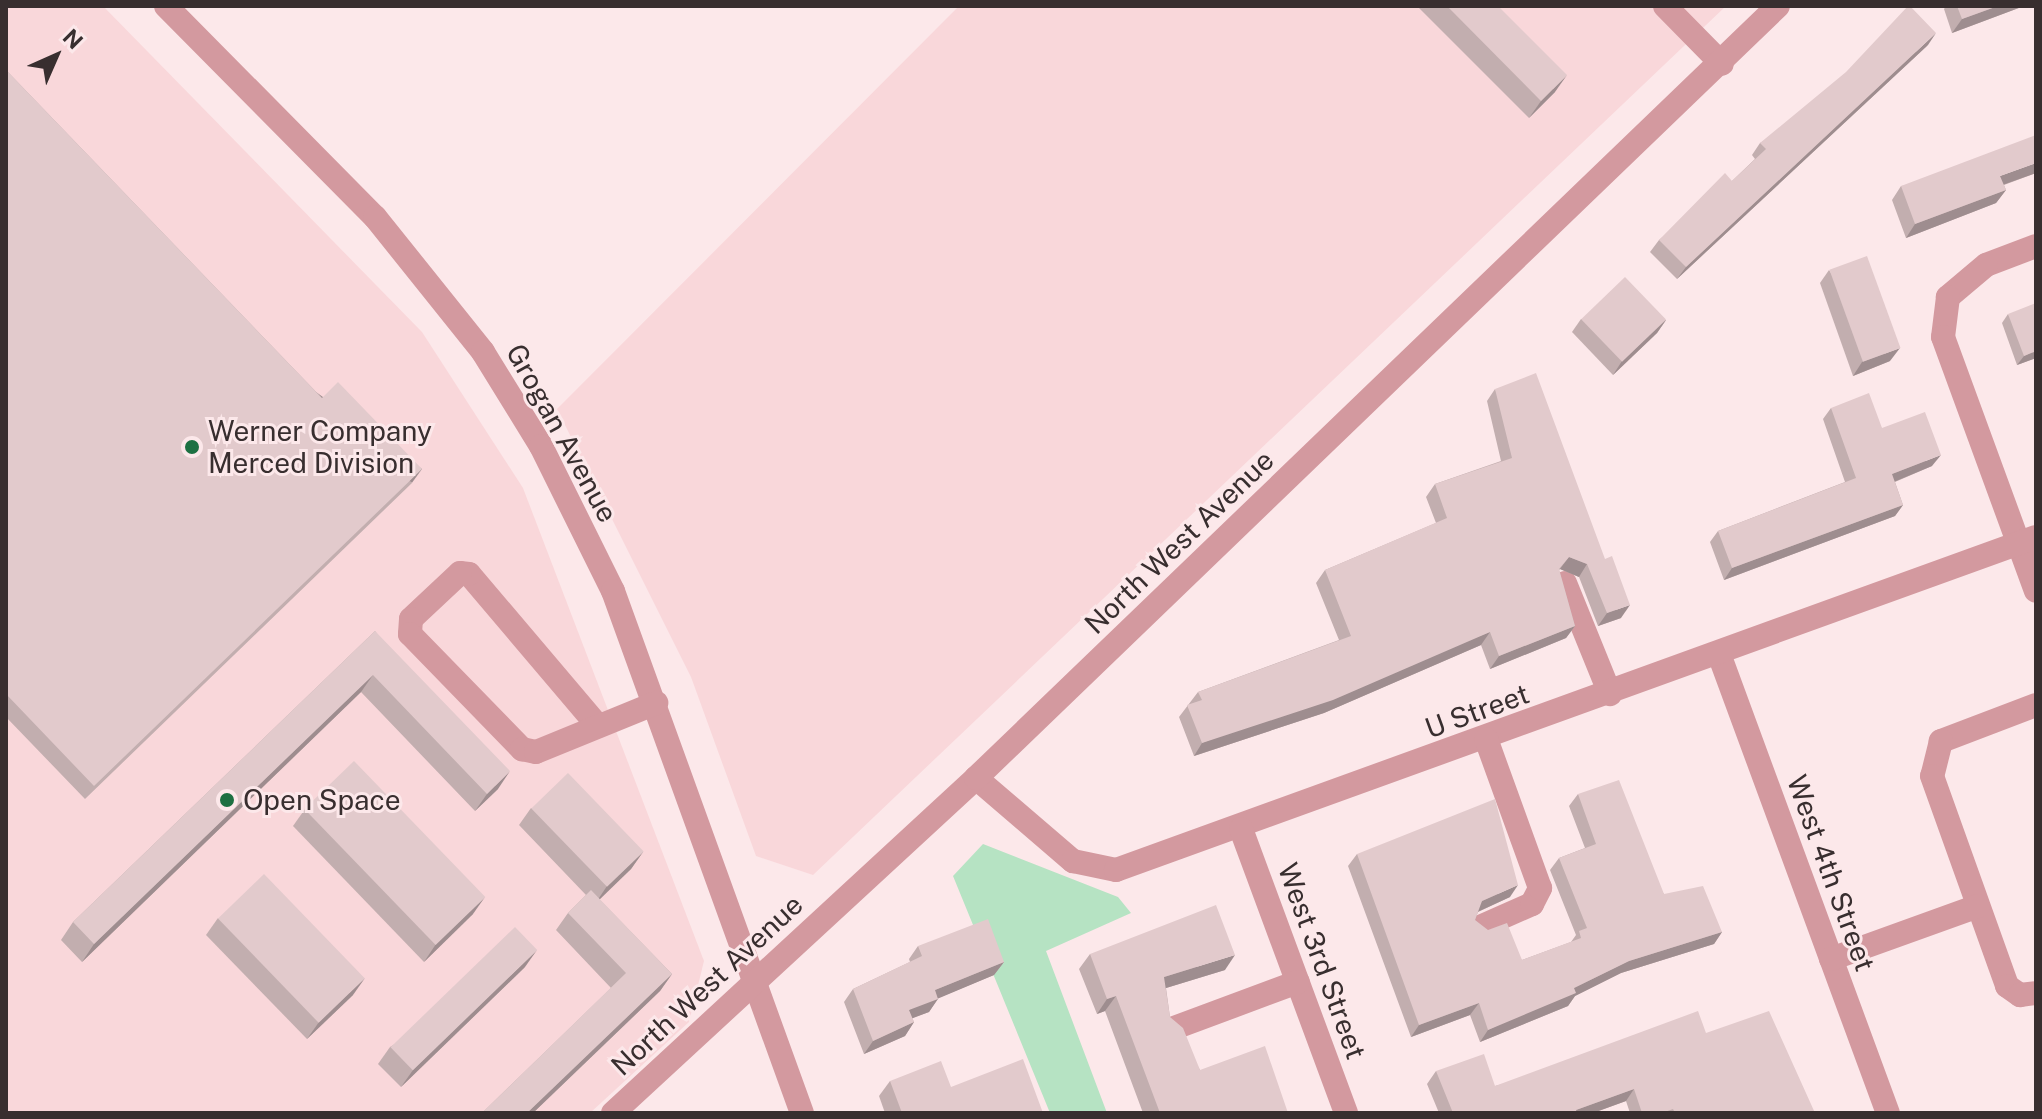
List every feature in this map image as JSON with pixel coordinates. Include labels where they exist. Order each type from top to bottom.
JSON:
[{"type":"street","name":"Grogan Avenue","points":[[166,6],[375,217],[483,352],[560,481],[656,703],[752,983],[802,1113]]},
{"type":"street","points":[[1665,6],[1722,64]]},
{"type":"street","name":"North West Avenue","points":[[613,1113],[976,778],[1722,64],[1778,6]]},
{"type":"street","points":[[2036,246],[1986,265],[1948,297],[1943,337],[2027,540],[2036,591]]},
{"type":"street","name":"U Street","points":[[976,778],[1073,861],[1116,870],[1241,829],[2027,540]]},
{"type":"street","points":[[598,726],[569,685],[460,573],[411,619],[410,634],[522,749],[536,752],[656,703]]},
{"type":"street","points":[[1565,583],[1610,694]]},
{"type":"street","name":"West 4th Street","points":[[1719,654],[1888,1113]]},
{"type":"street","points":[[2036,705],[1941,741],[1934,756],[1932,776],[2007,986],[2020,995],[2036,993]]},
{"type":"street","points":[[1480,927],[1532,904],[1540,888],[1486,739]]},
{"type":"street","name":"West 3rd Street","points":[[1241,829],[1346,1113]]},
{"type":"street","points":[[1831,959],[1978,906]]},
{"type":"street","points":[[1174,1028],[1298,982]]},
{"type":"shaded area","points":[[6,6],[103,6],[422,332],[523,488],[704,961],[689,1022],[590,1113],[6,1113]]},
{"type":"shaded area","points":[[959,6],[1726,6],[813,875],[756,856],[691,677],[557,409]]},
{"type":"green space","points":[[983,844],[1118,897],[1131,913],[1046,951],[1107,1113],[1050,1113],[953,876]]},
{"type":"building","points":[[1447,6],[1498,6],[1567,75],[1541,101]]},
{"type":"building","points":[[1908,6],[1936,33],[1686,267],[1659,240],[1725,173],[1732,181],[1766,149],[1760,143],[1846,72]]},
{"type":"building","points":[[1957,6],[1998,6],[1962,19]]},
{"type":"building","name":"Werner Company Merced Division","points":[[6,70],[322,398],[338,382],[422,469],[94,786],[6,694]]},
{"type":"building","points":[[2036,135],[2036,163],[2000,176],[2006,190],[1915,224],[1901,186]]},
{"type":"building","points":[[1867,256],[1901,348],[1863,362],[1829,270]]},
{"type":"building","points":[[1625,277],[1666,319],[1622,362],[1581,319]]},
{"type":"building","points":[[2036,303],[2036,351],[2024,356],[2008,314]]},
{"type":"building","points":[[1536,373],[1605,559],[1612,556],[1630,605],[1607,613],[1587,564],[1569,557],[1559,569],[1575,626],[1499,656],[1490,632],[1333,700],[1202,743],[1187,705],[1202,700],[1198,692],[1351,636],[1325,570],[1447,518],[1435,484],[1512,458],[1495,389]]},
{"type":"building","points":[[1869,393],[1882,428],[1925,412],[1941,455],[1892,474],[1903,505],[1732,568],[1718,531],[1856,478],[1831,408]]},
{"type":"building","name":"Open Space","points":[[375,631],[510,771],[487,794],[373,675],[94,944],[73,922]]},
{"type":"building","name":"Open Space","points":[[354,761],[485,897],[436,945],[304,809]]},
{"type":"building","points":[[568,773],[644,851],[607,887],[531,808]]},
{"type":"building","points":[[1619,780],[1664,894],[1703,886],[1722,932],[1629,961],[1574,988],[1576,993],[1488,1030],[1479,1003],[1419,1025],[1357,854],[1495,799],[1518,885],[1482,901],[1475,920],[1488,930],[1507,923],[1522,960],[1581,938],[1579,931],[1587,928],[1559,858],[1596,844],[1578,794]]},
{"type":"building","name":"Open Space","points":[[264,874],[365,978],[319,1023],[218,918]]},
{"type":"building","points":[[591,890],[672,974],[527,1113],[482,1113],[626,973],[568,913]]},
{"type":"building","points":[[1216,905],[1235,955],[1164,977],[1170,1017],[1183,1028],[1200,1070],[1265,1046],[1288,1113],[1160,1113],[1116,996],[1107,999],[1090,954]]},
{"type":"building","points":[[988,919],[1004,962],[935,990],[938,999],[909,1010],[914,1022],[873,1041],[853,989],[922,956],[918,946]]},
{"type":"building","points":[[515,927],[537,950],[413,1070],[391,1047]]},
{"type":"building","points":[[1698,1011],[1706,1033],[1769,1011],[1815,1113],[1675,1113],[1673,1109],[1662,1113],[1642,1113],[1634,1089],[1576,1110],[1577,1113],[1453,1113],[1436,1071],[1484,1054],[1495,1086]]},
{"type":"building","points":[[1023,1059],[1043,1113],[902,1113],[890,1081],[941,1061],[951,1087]]},
{"type":"place","name":"Werner Company Merced Division","points":[[192,447]]},
{"type":"place","name":"Open Space","points":[[227,800]]}]
